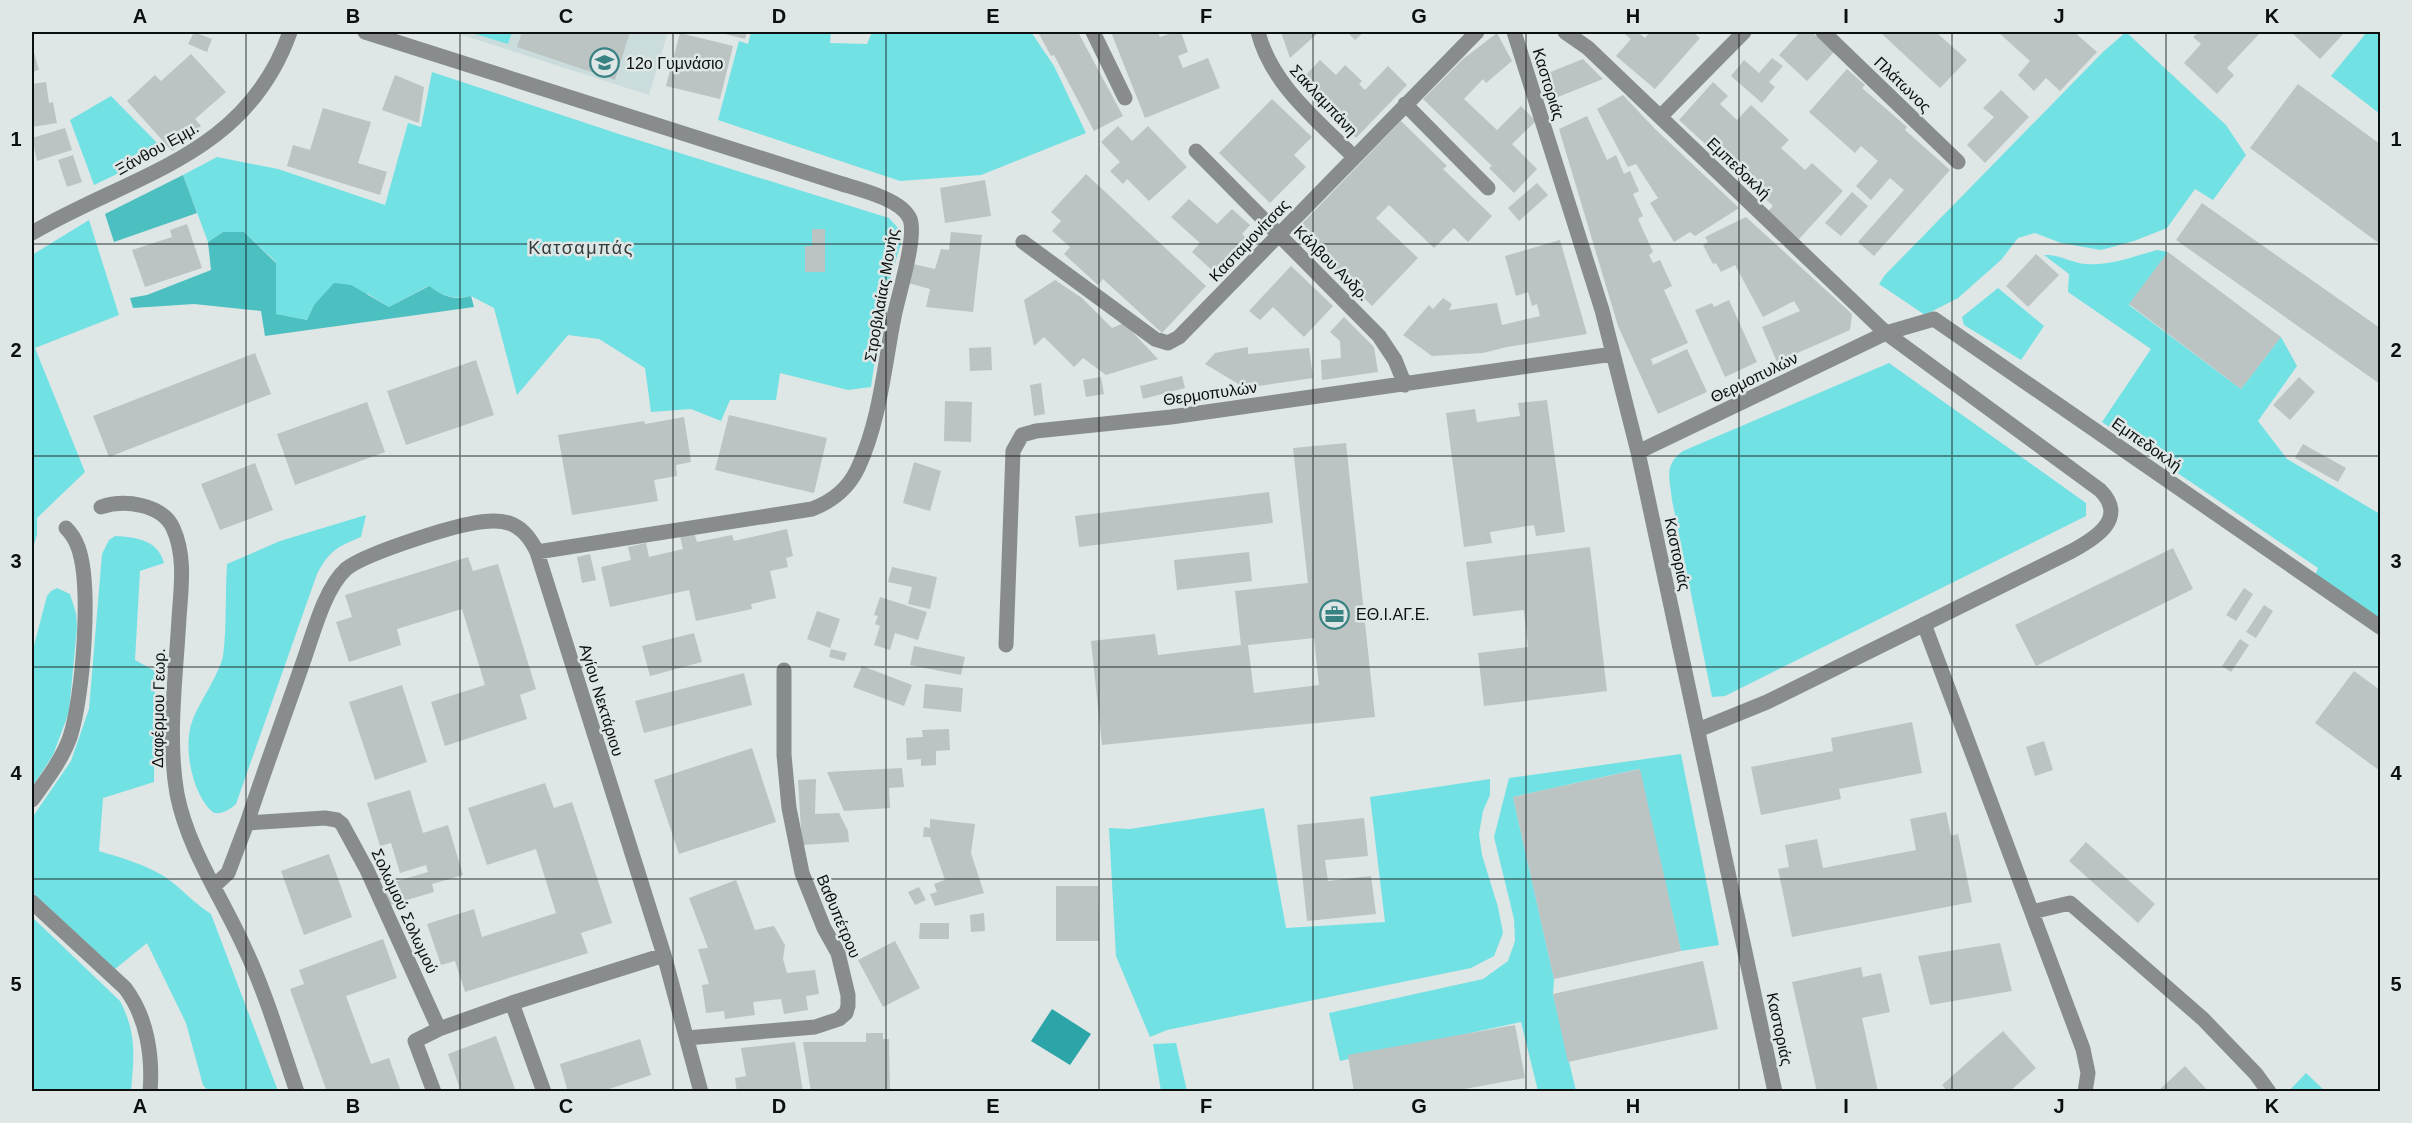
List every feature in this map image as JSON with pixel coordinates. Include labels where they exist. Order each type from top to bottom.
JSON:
[{"type":"street","name":"Ξάνθου Εμμ.","points":[[32,233],[172,164],[234,121],[262,87],[283,50],[290,32]]},
{"type":"street","name":"Στροβιλαίας Μονής","points":[[365,32],[896,203],[910,218],[912,224],[910,246],[874,423],[857,468],[845,488],[837,496],[812,509],[537,552]]},
{"type":"street","points":[[1093,32],[1125,98]]},
{"type":"street","name":"Σακλαμπάνη","points":[[1258,32],[1266,57],[1277,76],[1354,157]]},
{"type":"street","name":"Κασταμονίτσας","points":[[1023,242],[1155,339],[1168,343],[1179,338],[1477,32]]},
{"type":"street","name":"Καστοριάς","points":[[1514,32],[1602,310],[1638,452],[1775,1092]]},
{"type":"street","name":"Εμπεδοκλή","points":[[1565,32],[1588,48],[1886,333],[2100,490],[2109,502],[2111,514],[2103,530],[2086,543],[1924,624]]},
{"type":"street","points":[[1660,117],[1744,32]]},
{"type":"street","name":"Πλάτωνος","points":[[1823,32],[1958,162]]},
{"type":"street","points":[[1405,104],[1488,188]]},
{"type":"street","name":"Κάλβου Ανδρ.","points":[[1196,151],[1379,336],[1395,360],[1405,385]]},
{"type":"street","name":"Εμπεδοκλή","points":[[1886,333],[1934,319],[2380,627]]},
{"type":"street","name":"Θερμοπυλών","points":[[1638,452],[1886,333]]},
{"type":"street","name":"Θερμοπυλών","points":[[1006,645],[1012,452],[1022,435],[1036,431],[1172,417],[1613,354]]},
{"type":"street","name":"Δαφέρμου Γεωρ.","points":[[100,507],[123,504],[147,507],[168,519],[176,537],[182,578],[174,727],[174,774],[177,796],[204,868],[248,954],[297,1092]]},
{"type":"street","name":"Αγίου Νεκτάριου","points":[[247,823],[330,592],[343,572],[360,560],[473,523],[493,520],[511,523],[524,531],[537,552],[664,955],[701,1092]]},
{"type":"street","points":[[32,800],[57,764],[69,739],[80,681],[85,608],[84,582],[78,545],[66,528]]},
{"type":"street","points":[[1698,730],[1743,713],[1924,624],[2084,1049],[2088,1073],[2085,1092]]},
{"type":"street","name":"Βαθυπέτρου","points":[[687,1038],[822,1026],[839,1019],[846,1013],[848,1006],[848,995],[838,953],[824,927],[804,879],[789,808],[784,755],[784,670]]},
{"type":"street","name":"Σολωμού Σολωμού","points":[[247,823],[325,818],[337,819],[342,824],[367,870],[439,1029]]},
{"type":"street","points":[[214,886],[228,873],[247,823]]},
{"type":"street","points":[[32,902],[132,997],[141,1016],[148,1042],[150,1092]]},
{"type":"street","points":[[2032,912],[2070,903],[2203,1019],[2256,1074],[2269,1092]]},
{"type":"street","points":[[434,1092],[415,1041],[439,1029],[512,1003],[664,955]]},
{"type":"street","points":[[512,1003],[544,1092]]},
{"type":"shaded area","name":"12o Γυμνάσιο","points":[[453,32],[668,32],[649,95]]},
{"type":"shaded area","points":[[469,32],[512,32],[508,44]]},
{"type":"shaded area","points":[[751,32],[831,32],[830,43],[867,44],[872,32],[1031,32],[1054,66],[1086,133],[981,175],[900,181],[718,120],[739,41],[748,44]]},
{"type":"shaded area","points":[[2126,32],[2226,125],[2246,155],[2213,200],[2195,189],[2167,228],[2134,241],[2101,250],[2061,243],[2035,233],[2018,238],[2001,260],[1958,298],[1925,315],[1879,284],[1885,275],[2104,51]]},
{"type":"shaded area","points":[[2367,32],[2380,32],[2380,114],[2331,76]]},
{"type":"shaded area","points":[[432,72],[622,135],[889,218],[898,228],[901,243],[883,304],[871,387],[848,390],[780,373],[776,400],[730,400],[721,421],[691,409],[651,412],[645,368],[599,339],[568,335],[517,395],[494,308],[471,296],[459,298],[448,296],[428,286],[389,307],[368,294],[314,305],[307,320],[275,314],[276,262],[244,232],[223,232],[208,242],[183,175],[217,157],[278,169],[385,205],[408,123],[421,127]]},
{"type":"shaded area","points":[[111,96],[165,151],[94,185],[70,120]]},
{"type":"shaded area","points":[[183,175],[197,213],[114,242],[105,214]]},
{"type":"shaded area","points":[[89,220],[119,315],[35,348],[85,472],[37,518],[37,535],[32,551],[32,255]]},
{"type":"shaded area","points":[[223,232],[244,232],[276,263],[276,314],[307,320],[314,305],[334,283],[351,285],[389,307],[429,286],[448,297],[471,296],[474,307],[265,336],[261,311],[194,304],[133,308],[130,298],[147,295],[211,270],[208,242]]},
{"type":"shaded area","points":[[2157,250],[2168,252],[2129,305],[2241,389],[2281,337],[2297,366],[2258,421],[2287,459],[2380,514],[2379,618],[2315,576],[2318,568],[2102,422],[2151,349],[2068,292],[2069,274],[2044,255],[2081,263],[2104,264]]},
{"type":"shaded area","points":[[1998,288],[2044,326],[2021,360],[1964,325],[1962,317]]},
{"type":"shaded area","points":[[1889,363],[2086,503],[2086,516],[1725,696],[1712,697],[1672,500],[1670,467],[1683,451]]},
{"type":"shaded area","points":[[366,515],[361,537],[335,550],[317,574],[236,804],[226,811],[214,813],[206,805],[195,783],[189,756],[189,742],[193,719],[223,656],[227,564],[280,541]]},
{"type":"shaded area","points":[[115,536],[145,541],[157,549],[164,563],[140,571],[135,660],[155,671],[154,782],[103,798],[99,851],[135,862],[160,874],[211,914],[278,1091],[208,1091],[203,1085],[186,1023],[147,943],[115,969],[32,892],[32,818],[71,761],[89,709],[102,554],[109,540]]},
{"type":"shaded area","points":[[57,588],[70,594],[76,613],[77,627],[69,712],[53,755],[32,787],[32,653],[47,596]]},
{"type":"shaded area","points":[[1681,754],[1719,945],[1681,951],[1639,769],[1513,797],[1554,979],[1553,994],[1576,1091],[1538,1091],[1521,1022],[1340,1061],[1329,1013],[1483,979],[1508,961],[1515,941],[1514,919],[1494,837],[1509,778]]},
{"type":"shaded area","points":[[1490,779],[1490,795],[1483,811],[1479,834],[1482,855],[1498,907],[1503,933],[1494,956],[1471,968],[1167,1030],[1150,1037],[1116,956],[1109,828],[1130,829],[1264,808],[1286,928],[1385,922],[1370,797]]},
{"type":"shaded area","points":[[32,917],[120,1001],[132,1035],[131,1091],[32,1091]]},
{"type":"shaded area","points":[[1052,1009],[1091,1034],[1070,1065],[1031,1041]]},
{"type":"shaded area","points":[[1176,1043],[1187,1091],[1161,1091],[1153,1044]]},
{"type":"shaded area","points":[[2306,1073],[2325,1091],[2289,1091]]},
{"type":"building","points":[[194,32],[212,39],[207,52],[188,44]]},
{"type":"building","points":[[522,32],[630,32],[615,80],[517,47]]},
{"type":"building","points":[[717,32],[747,32],[745,39]]},
{"type":"building","points":[[1038,32],[1078,32],[1123,116],[1094,131],[1054,55],[1051,56]]},
{"type":"building","points":[[1111,32],[1158,32],[1160,37],[1181,32],[1188,52],[1178,56],[1183,68],[1208,58],[1220,88],[1145,118]]},
{"type":"building","points":[[1281,32],[1319,32],[1290,58]]},
{"type":"building","points":[[1347,32],[1364,32],[1355,40]]},
{"type":"building","points":[[1622,32],[1638,32],[1645,38],[1650,32],[1693,32],[1700,38],[1655,89],[1616,56],[1631,39]]},
{"type":"building","points":[[1800,32],[1812,32],[1834,52],[1807,81],[1779,55]]},
{"type":"building","points":[[1884,32],[1936,32],[1967,60],[1940,88],[1882,34]]},
{"type":"building","points":[[1998,32],[2074,32],[2097,52],[2060,91],[2046,78],[2034,91],[2018,75],[2030,61]]},
{"type":"building","points":[[2199,32],[2261,32],[2227,68],[2234,75],[2217,94],[2184,63],[2201,44],[2193,37]]},
{"type":"building","points":[[2291,32],[2345,32],[2320,59]]},
{"type":"building","points":[[680,33],[733,46],[720,99],[666,86]]},
{"type":"building","points":[[1497,33],[1512,61],[1486,83],[1483,79],[1464,99],[1497,130],[1521,106],[1536,121],[1512,144],[1537,169],[1514,193],[1489,168],[1492,166],[1423,99],[1463,59]]},
{"type":"building","points":[[32,45],[39,70],[32,72]]},
{"type":"building","points":[[191,54],[226,92],[195,119],[201,126],[172,151],[127,101],[155,75],[161,81]]},
{"type":"building","points":[[1772,58],[1783,66],[1769,82],[1775,87],[1762,103],[1731,76],[1744,60],[1759,73]]},
{"type":"building","points":[[1583,59],[1603,79],[1553,99],[1543,75]]},
{"type":"building","points":[[1320,60],[1336,75],[1345,65],[1362,81],[1359,84],[1365,90],[1388,66],[1407,85],[1356,138],[1303,87],[1307,84],[1302,79]]},
{"type":"building","points":[[1847,69],[1865,85],[1862,88],[1907,127],[1905,130],[1950,170],[1874,256],[1858,242],[1904,190],[1890,178],[1871,200],[1856,186],[1878,161],[1861,146],[1855,153],[1809,112]]},
{"type":"building","points":[[395,75],[424,87],[419,123],[382,110]]},
{"type":"building","points":[[46,82],[49,103],[53,102],[57,123],[32,127],[32,84]]},
{"type":"building","points":[[1713,82],[1728,96],[1720,104],[1737,120],[1751,105],[1789,140],[1781,148],[1805,170],[1812,163],[1843,191],[1799,239],[1768,211],[1773,206],[1679,120]]},
{"type":"building","points":[[2298,84],[2380,144],[2380,244],[2250,148]]},
{"type":"building","points":[[2001,90],[2029,117],[1985,163],[1967,145],[1994,117],[1983,108]]},
{"type":"building","points":[[1623,95],[1655,129],[1739,208],[1695,236],[1690,232],[1674,242],[1650,203],[1658,198],[1636,164],[1628,167],[1597,109]]},
{"type":"building","points":[[1272,99],[1312,137],[1294,155],[1306,167],[1270,203],[1219,153]]},
{"type":"building","points":[[323,108],[371,122],[358,163],[387,172],[380,195],[287,166],[293,145],[310,150]]},
{"type":"building","points":[[1587,116],[1607,160],[1616,155],[1624,174],[1630,171],[1639,191],[1633,194],[1643,216],[1638,219],[1653,252],[1649,255],[1653,263],[1660,260],[1672,286],[1664,290],[1688,343],[1651,359],[1653,365],[1687,349],[1707,392],[1658,414],[1618,326],[1559,129]]},
{"type":"building","points":[[1401,121],[1447,166],[1443,169],[1492,216],[1468,242],[1454,228],[1434,248],[1389,205],[1376,218],[1418,258],[1372,306],[1295,231]]},
{"type":"building","points":[[1118,126],[1132,141],[1148,126],[1187,167],[1149,201],[1127,179],[1123,184],[1110,171],[1120,162],[1101,142]]},
{"type":"building","points":[[65,128],[72,150],[37,161],[32,138]]},
{"type":"building","points":[[73,155],[82,182],[67,187],[58,160]]},
{"type":"building","points":[[1086,174],[1206,286],[1162,333],[1103,279],[1098,285],[1064,254],[1070,247],[1052,231],[1061,221],[1051,212]]},
{"type":"building","points":[[985,180],[991,216],[945,223],[940,188]]},
{"type":"building","points":[[1537,183],[1548,195],[1519,221],[1508,208]]},
{"type":"building","points":[[1852,192],[1868,206],[1841,236],[1825,223]]},
{"type":"building","points":[[1189,199],[1217,224],[1232,209],[1250,225],[1242,234],[1248,240],[1216,274],[1192,252],[1200,243],[1171,217]]},
{"type":"building","points":[[2202,203],[2380,328],[2380,384],[2176,240]]},
{"type":"building","points":[[1746,217],[1852,314],[1850,330],[1777,362],[1762,327],[1800,311],[1794,301],[1763,317],[1735,265],[1721,272],[1716,263],[1713,264],[1703,245],[1708,242],[1705,237]]},
{"type":"building","points":[[187,224],[202,268],[145,287],[132,250],[172,237],[170,230]]},
{"type":"building","points":[[812,229],[825,229],[825,272],[805,272],[805,246],[812,246]]},
{"type":"building","points":[[951,232],[982,235],[973,312],[926,307],[930,289],[908,283],[913,264],[935,269],[941,249],[949,250]]},
{"type":"building","points":[[1560,240],[1587,334],[1483,353],[1432,356],[1403,335],[1429,305],[1433,309],[1443,298],[1452,304],[1449,310],[1497,303],[1502,325],[1540,316],[1537,304],[1532,306],[1528,292],[1516,296],[1505,256]]},
{"type":"building","points":[[2168,252],[2281,337],[2241,389],[2129,304]]},
{"type":"building","points":[[2036,254],[2059,275],[2028,307],[2006,286]]},
{"type":"building","points":[[1291,266],[1333,306],[1304,337],[1273,307],[1260,320],[1249,311]]},
{"type":"building","points":[[1055,280],[1082,298],[1112,328],[1124,323],[1158,359],[1106,375],[1083,358],[1074,367],[1044,337],[1034,346],[1024,300]]},
{"type":"building","points":[[1729,300],[1757,362],[1725,377],[1695,310],[1712,303],[1714,307]]},
{"type":"building","points":[[1344,317],[1374,347],[1378,372],[1322,380],[1321,360],[1341,358],[1340,341],[1330,332]]},
{"type":"building","points":[[991,347],[992,370],[970,371],[969,348]]},
{"type":"building","points":[[1248,347],[1248,354],[1309,348],[1313,378],[1245,388],[1205,364],[1215,353]]},
{"type":"building","points":[[255,353],[271,394],[109,457],[93,416]]},
{"type":"building","points":[[476,360],[494,415],[406,445],[387,391]]},
{"type":"building","points":[[1182,376],[1185,388],[1143,399],[1140,386]]},
{"type":"building","points":[[1101,377],[1104,394],[1086,397],[1083,380]]},
{"type":"building","points":[[2299,377],[2315,392],[2290,420],[2273,405]]},
{"type":"building","points":[[1041,383],[1045,414],[1034,416],[1030,385]]},
{"type":"building","points":[[1547,400],[1565,532],[1536,536],[1534,525],[1490,532],[1492,543],[1464,547],[1446,413],[1475,409],[1477,422],[1520,416],[1518,403]]},
{"type":"building","points":[[945,401],[972,402],[971,442],[944,441]]},
{"type":"building","points":[[367,402],[385,452],[295,485],[277,434]]},
{"type":"building","points":[[729,415],[827,438],[814,493],[715,470]]},
{"type":"building","points":[[684,417],[691,462],[676,465],[677,476],[654,480],[658,501],[572,515],[558,435]]},
{"type":"building","points":[[1346,443],[1375,717],[1102,745],[1091,641],[1155,634],[1158,655],[1241,645],[1235,591],[1308,583],[1293,448]],"holes":[[[1314,638],[1319,685],[1254,693],[1248,645]]]},
{"type":"building","points":[[2303,444],[2346,468],[2338,482],[2295,458]]},
{"type":"building","points":[[914,462],[941,471],[930,511],[903,503]]},
{"type":"building","points":[[255,463],[273,510],[220,530],[201,484]]},
{"type":"building","points":[[1269,492],[1273,523],[1079,547],[1075,516]]},
{"type":"building","points":[[787,529],[793,556],[786,558],[788,567],[770,571],[776,598],[751,604],[752,609],[696,621],[689,590],[610,607],[601,567],[631,560],[628,547],[646,543],[649,557],[683,549],[680,536],[694,533],[697,542],[732,535],[734,541]]},
{"type":"building","points":[[1590,547],[1607,691],[1484,706],[1478,653],[1528,647],[1524,610],[1473,616],[1466,562]]},
{"type":"building","points":[[2173,548],[2193,589],[2036,666],[2015,625]]},
{"type":"building","points":[[1249,552],[1252,581],[1177,590],[1174,560]]},
{"type":"building","points":[[590,554],[596,580],[582,583],[577,557]]},
{"type":"building","points":[[468,557],[473,571],[498,564],[536,689],[520,695],[527,719],[445,746],[431,702],[485,685],[462,609],[397,629],[401,645],[349,662],[336,622],[352,617],[345,595]]},
{"type":"building","points":[[892,567],[937,577],[930,609],[908,604],[912,587],[888,582]]},
{"type":"building","points":[[2244,588],[2253,594],[2236,621],[2226,615]]},
{"type":"building","points":[[880,597],[927,612],[918,640],[895,633],[890,650],[874,645],[880,626],[875,624],[878,616],[874,615]]},
{"type":"building","points":[[2264,605],[2273,611],[2256,638],[2246,632]]},
{"type":"building","points":[[817,611],[840,619],[830,648],[807,639]]},
{"type":"building","points":[[694,633],[702,662],[650,676],[642,646]]},
{"type":"building","points":[[2240,639],[2249,645],[2231,672],[2222,666]]},
{"type":"building","points":[[914,646],[965,657],[961,675],[910,665]]},
{"type":"building","points":[[831,649],[847,653],[844,661],[829,657]]},
{"type":"building","points":[[862,666],[912,685],[904,706],[853,687]]},
{"type":"building","points":[[2354,671],[2380,690],[2380,771],[2315,723]]},
{"type":"building","points":[[744,673],[752,705],[644,733],[635,701]]},
{"type":"building","points":[[925,684],[963,688],[961,712],[923,708]]},
{"type":"building","points":[[402,685],[427,762],[375,780],[349,702]]},
{"type":"building","points":[[1912,722],[1922,773],[1839,789],[1841,799],[1761,815],[1751,767],[1833,751],[1831,738]]},
{"type":"building","points":[[949,729],[950,750],[936,751],[936,765],[921,766],[921,759],[907,760],[906,738],[923,737],[922,730]]},
{"type":"building","points":[[2044,741],[2053,770],[2035,776],[2026,747]]},
{"type":"building","points":[[752,748],[776,822],[679,854],[654,780]]},
{"type":"building","points":[[902,768],[904,787],[889,788],[890,808],[844,811],[827,772]]},
{"type":"building","points":[[1640,769],[1681,951],[1554,979],[1513,797]]},
{"type":"building","points":[[816,779],[815,814],[839,813],[848,831],[849,842],[802,845],[798,780]]},
{"type":"building","points":[[545,783],[554,808],[572,802],[612,923],[581,933],[588,953],[465,992],[455,961],[441,965],[427,924],[474,909],[482,937],[556,913],[536,849],[487,865],[468,808]]},
{"type":"building","points":[[410,790],[423,833],[448,825],[463,875],[432,884],[434,892],[390,905],[384,885],[428,872],[426,865],[400,873],[391,843],[380,846],[367,803]]},
{"type":"building","points":[[1946,812],[1951,836],[1958,834],[1972,902],[1792,937],[1778,869],[1789,867],[1785,845],[1817,839],[1823,868],[1916,850],[1910,819]]},
{"type":"building","points":[[1364,818],[1368,856],[1325,860],[1328,881],[1371,876],[1376,914],[1307,921],[1297,825]]},
{"type":"building","points":[[930,819],[975,824],[971,853],[984,893],[935,906],[930,894],[937,892],[934,884],[945,880],[930,837],[923,837],[924,827],[930,828]]},
{"type":"building","points":[[2086,842],[2155,904],[2138,923],[2069,861]]},
{"type":"building","points":[[329,854],[352,917],[304,935],[281,871]]},
{"type":"building","points":[[736,880],[755,930],[774,926],[785,945],[783,959],[787,973],[815,970],[819,994],[806,996],[808,1010],[784,1014],[781,999],[753,1002],[755,1015],[725,1019],[724,1011],[706,1013],[702,985],[709,984],[698,949],[708,948],[689,898]]},
{"type":"building","points":[[1056,886],[1098,886],[1099,941],[1056,941]]},
{"type":"building","points":[[919,887],[926,900],[915,905],[908,892]]},
{"type":"building","points":[[984,913],[985,931],[971,932],[970,915]]},
{"type":"building","points":[[920,923],[949,923],[949,939],[919,939]]},
{"type":"building","points":[[383,939],[397,978],[346,996],[371,1064],[389,1058],[401,1092],[327,1092],[290,989],[304,984],[299,970]]},
{"type":"building","points":[[895,941],[920,988],[883,1007],[858,960]]},
{"type":"building","points":[[2000,943],[2012,991],[1930,1005],[1918,956]]},
{"type":"building","points":[[1703,961],[1718,1029],[1568,1062],[1553,994]]},
{"type":"building","points":[[1861,967],[1863,977],[1881,973],[1890,1012],[1862,1018],[1878,1092],[1817,1092],[1792,982]]},
{"type":"building","points":[[1515,1025],[1525,1078],[1448,1092],[1354,1092],[1348,1055]]},
{"type":"building","points":[[2003,1031],[2036,1068],[2009,1092],[1948,1092],[1942,1085]]},
{"type":"building","points":[[866,1033],[883,1033],[883,1039],[889,1039],[890,1092],[811,1092],[803,1042],[866,1042]]},
{"type":"building","points":[[496,1036],[516,1092],[461,1092],[448,1054]]},
{"type":"building","points":[[640,1039],[651,1075],[600,1092],[568,1092],[560,1064]]},
{"type":"building","points":[[795,1042],[803,1092],[737,1092],[735,1078],[746,1076],[741,1048]]},
{"type":"building","points":[[2185,1066],[2209,1092],[2157,1092]]},
{"type":"place","name":"12o Γυμνάσιο","points":[[605,63]]},
{"type":"place","name":"ΕΘ.Ι.ΑΓ.Ε.","points":[[1335,614]]},
{"type":"district","name":"Κατσαμπάς","points":[[581,248]]}]
